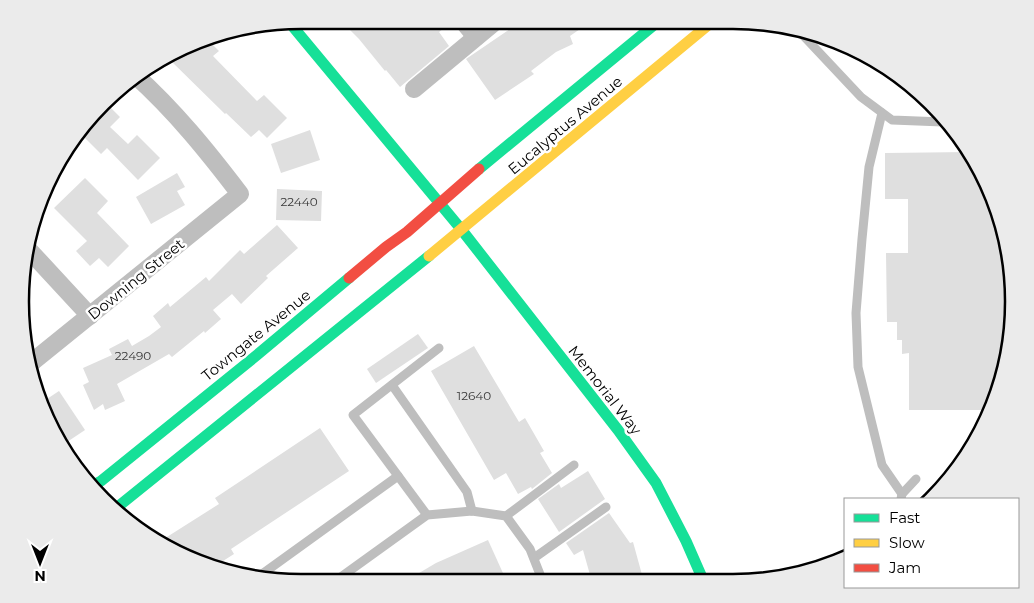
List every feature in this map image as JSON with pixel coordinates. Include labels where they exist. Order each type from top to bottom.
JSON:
[{"type":"main road","points":[[120,505],[461,229],[296,29]]},
{"type":"main road","name":"Eucalyptus Avenue","points":[[439,204],[649,29]]},
{"type":"main road","points":[[689,29],[691,39]]},
{"type":"main road","name":"Eucalyptus Avenue","points":[[461,229],[703,29]]},
{"type":"main road","name":"Towngate Avenue","points":[[97,482],[257,355],[439,204]]},
{"type":"main road","name":"Memorial Way","points":[[461,229],[618,430],[656,483],[700,574]]},
{"type":"street","points":[[469,29],[476,37]]},
{"type":"street","points":[[414,89],[486,29]]},
{"type":"street","name":"Downing Street","points":[[35,360],[240,194],[207,151],[141,81]]},
{"type":"street","points":[[33,254],[90,316]]},
{"type":"lane","points":[[806,39],[861,97],[892,120],[938,122]]},
{"type":"lane","points":[[882,113],[869,167],[865,203],[856,313],[858,367],[882,466],[902,497],[916,479]]},
{"type":"lane","points":[[427,516],[353,415],[439,348]]},
{"type":"lane","points":[[392,385],[468,492],[472,511]]},
{"type":"lane","points":[[345,574],[427,516],[472,511],[506,516],[574,466]]},
{"type":"lane","points":[[265,572],[398,476]]},
{"type":"lane","points":[[534,558],[606,507]]},
{"type":"lane","points":[[506,516],[530,549],[541,574]]},
{"type":"building","points":[[349,29],[443,29],[439,32],[449,46],[400,87]]},
{"type":"building","points":[[510,29],[580,29],[570,36],[573,44],[556,52],[531,71],[534,74],[495,100],[466,59]]},
{"type":"building","points":[[212,44],[219,51],[213,56],[257,101],[264,95],[287,118],[267,138],[259,130],[251,137],[172,62]]},
{"type":"building","points":[[110,108],[120,117],[110,127],[128,144],[137,135],[160,158],[138,180],[107,148],[101,154],[84,137]]},
{"type":"building","points":[[310,130],[320,160],[281,173],[271,144]]},
{"type":"building","points":[[960,152],[977,181],[991,214],[1003,266],[1005,319],[996,372],[982,410],[909,410],[909,353],[902,354],[902,340],[897,340],[897,322],[887,322],[886,253],[908,253],[908,199],[885,199],[885,153]]},
{"type":"building","points":[[177,173],[185,187],[177,191],[185,205],[151,224],[136,197]]},
{"type":"building","points":[[85,178],[108,201],[97,213],[129,246],[108,267],[99,258],[90,266],[76,251],[87,241],[54,208]]},
{"type":"building","points":[[277,189],[322,191],[321,221],[276,220]]},
{"type":"building","points":[[277,225],[298,248],[266,276],[268,278],[241,304],[232,294],[213,310],[221,319],[205,333],[204,331],[172,357],[169,354],[117,384],[125,401],[105,410],[103,404],[94,410],[83,385],[89,382],[83,368],[112,355],[109,349],[128,339],[132,346],[149,336],[161,327],[153,316],[168,303],[170,307],[206,277],[209,281],[240,250],[244,254]]},
{"type":"building","points":[[418,334],[428,348],[376,383],[367,369]]},
{"type":"building","points":[[474,346],[519,422],[525,418],[544,451],[540,453],[552,473],[532,489],[531,487],[518,494],[506,473],[494,480],[431,371]]},
{"type":"building","points":[[59,391],[85,430],[67,442],[47,399]]},
{"type":"building","points":[[320,428],[349,471],[231,549],[234,554],[221,562],[165,538],[219,504],[215,498]]},
{"type":"building","points":[[588,471],[605,499],[559,532],[538,499],[559,484],[561,488]]},
{"type":"building","points":[[609,513],[630,543],[633,542],[642,574],[590,574],[583,550],[574,555],[566,543]]},
{"type":"building","points":[[488,540],[503,574],[417,574],[436,563]]},
{"type":"traffic: fast","points":[[295,29],[461,229],[618,430],[656,483],[700,574]]},
{"type":"traffic: fast","points":[[479,169],[649,29]]},
{"type":"traffic: fast","points":[[120,505],[429,256]]},
{"type":"traffic: fast","points":[[98,483],[257,355],[349,278]]},
{"type":"traffic: slow","points":[[429,256],[703,29]]},
{"type":"traffic: jam","points":[[349,278],[407,232],[479,169]]}]
